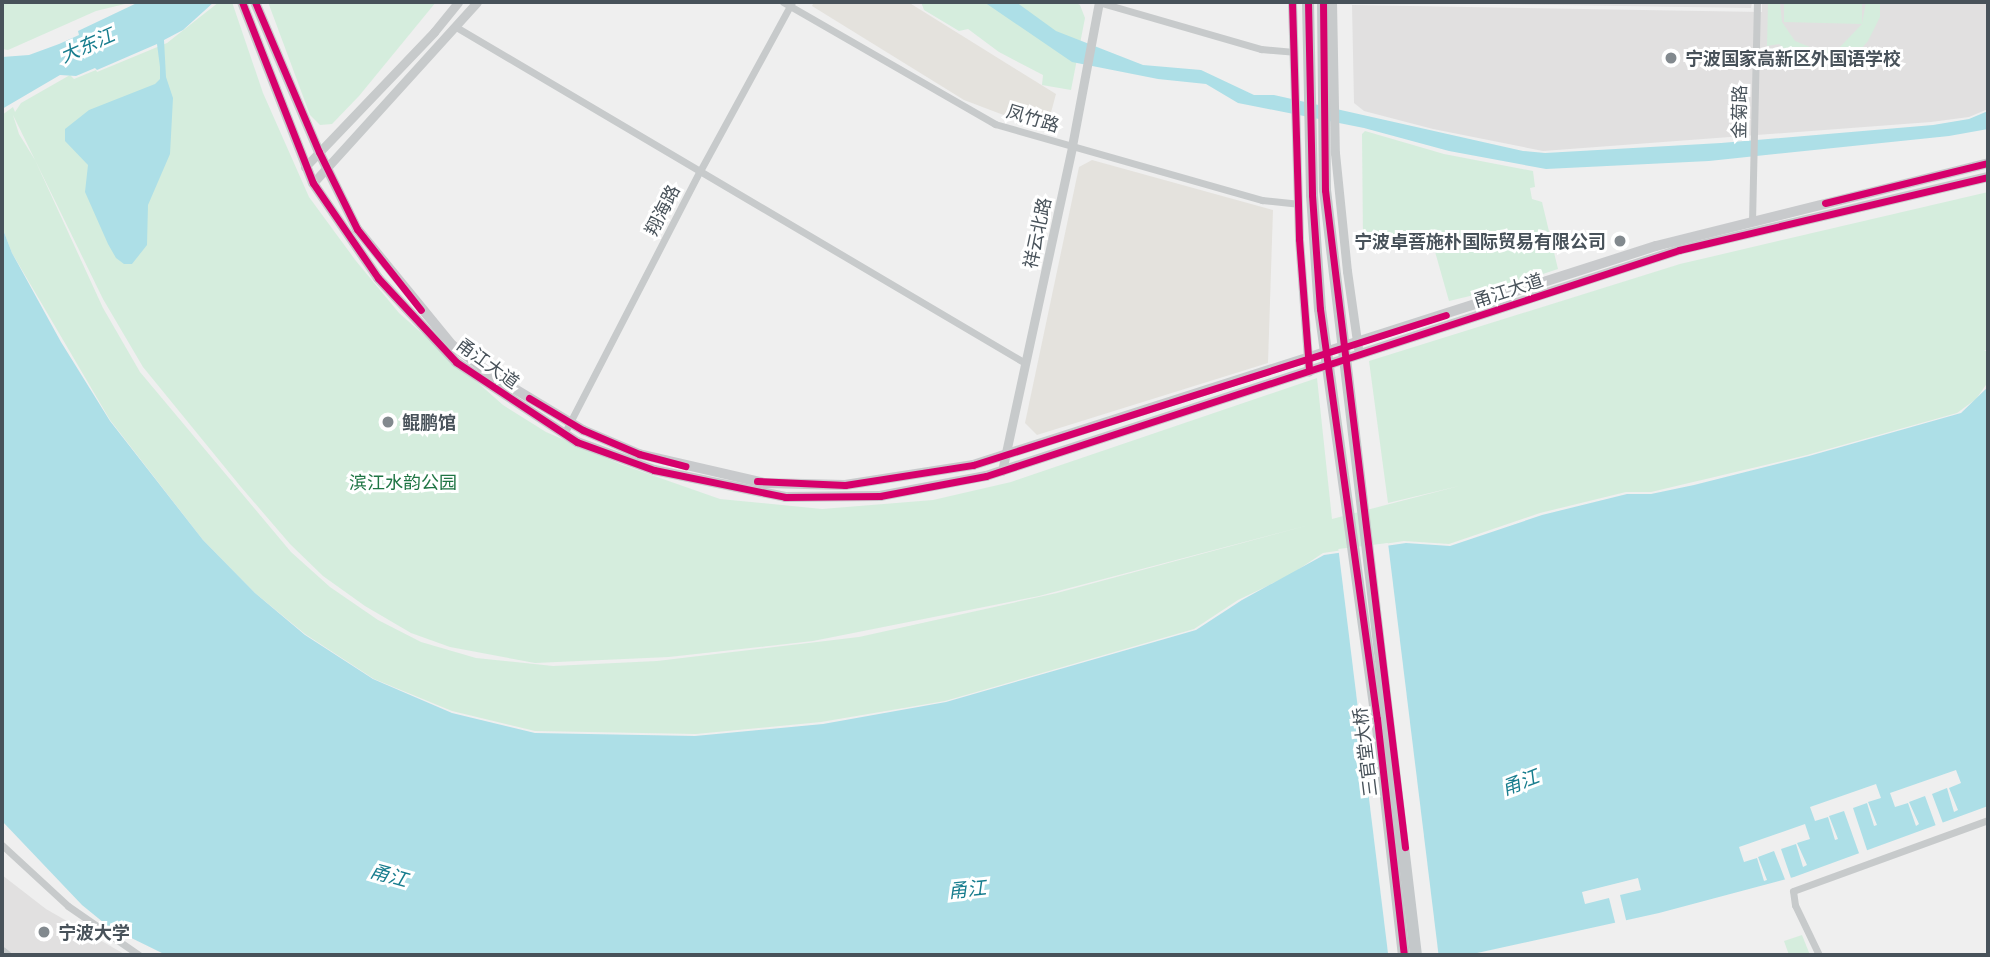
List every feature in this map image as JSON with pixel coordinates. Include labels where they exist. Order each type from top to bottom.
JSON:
[{"type":"main road","name":"甬江大道","points":[[242,2],[313,183],[378,278],[456,362],[577,442],[654,470],[785,497],[880,496],[926,489],[1002,471],[1679,250],[1988,177]]},
{"type":"main road","name":"甬江大道","points":[[255,2],[319,152],[356,229],[452,345],[495,377],[570,423],[639,454],[765,483],[845,485],[973,466],[1656,246],[1988,163]]},
{"type":"main road","name":"三官堂大桥","points":[[1308,2],[1312,195],[1320,309],[1367,639],[1404,955]]},
{"type":"main road","name":"三官堂大桥","points":[[1323,2],[1325,190],[1416,955]]},
{"type":"street","points":[[305,167],[434,32],[458,2]]},
{"type":"street","points":[[313,183],[477,2]]},
{"type":"street","points":[[1098,2],[1261,49],[1294,52]]},
{"type":"street","name":"祥云北路","points":[[1002,471],[1072,146],[1098,2]]},
{"type":"street","points":[[1292,2],[1298,204],[1309,372]]},
{"type":"street","points":[[1332,2],[1335,153],[1357,343],[1361,356]]},
{"type":"street","name":"金菊路","points":[[1752,222],[1757,2]]},
{"type":"street","name":"凤竹路","points":[[788,3],[972,113],[995,124],[1262,200],[1298,204]]},
{"type":"street","name":"翔海路","points":[[564,434],[788,3]]},
{"type":"street","points":[[456,27],[1025,363]]},
{"type":"street","points":[[1819,955],[1795,905],[1793,891],[1988,820]]},
{"type":"street","points":[[2,845],[68,906],[139,955]]},
{"type":"street","points":[[2,951],[7,955]]},
{"type":"shaded area","points":[[814,2],[908,2],[1056,94],[1046,131],[964,100],[812,6]]},
{"type":"shaded area","points":[[1370,2],[1752,2],[1751,8]]},
{"type":"shaded area","name":"宁波国家高新区外国语学校","points":[[1762,2],[1988,2],[1988,109],[1969,117],[1931,122],[1543,151],[1433,129],[1364,111],[1354,103],[1352,5],[1762,12]]},
{"type":"shaded area","points":[[1092,160],[1273,210],[1268,363],[1037,435],[1025,423],[1079,167]]},
{"type":"shaded area","name":"宁波大学","points":[[2,875],[46,909],[126,955],[2,955]]},
{"type":"green space","points":[[2,2],[133,2],[96,11],[8,50],[2,49]]},
{"type":"green space","name":"滨江水韵公园","points":[[219,2],[232,2],[263,93],[309,197],[399,313],[503,405],[546,432],[620,464],[720,499],[822,509],[933,500],[1011,482],[1317,378],[1332,519],[1459,486],[1388,503],[1369,361],[1680,264],[1988,192],[1988,349],[1984,351],[1988,351],[1988,382],[1976,399],[1957,413],[1807,455],[1651,492],[1626,492],[1540,513],[1449,544],[1404,541],[1323,553],[1290,575],[1238,600],[1194,629],[945,701],[821,722],[696,734],[535,731],[452,711],[374,679],[305,634],[255,593],[203,540],[110,420],[12,253],[2,227],[2,115],[13,107],[15,112],[21,103],[70,75],[74,79],[96,70],[97,72],[167,43]],"holes":[[[13,115],[103,299],[143,367],[290,544],[323,576],[365,606],[411,633],[450,647],[535,663],[669,657],[813,641],[1039,596],[1309,525],[1057,593],[859,637],[657,661],[553,666],[476,658],[421,642],[378,620],[330,587],[291,552],[140,372],[103,308],[35,160],[19,134]]]},
{"type":"green space","points":[[268,2],[436,2],[359,96],[332,124],[320,125],[310,115]]},
{"type":"green space","points":[[921,2],[1074,2],[1080,5],[1085,18],[1071,90],[1042,85],[1043,75],[999,52],[968,29],[959,31],[924,10]]},
{"type":"green space","points":[[1768,2],[1780,2],[1782,22],[1795,41],[1820,51],[1840,47],[1862,24],[1866,2],[1880,2],[1880,17],[1868,41],[1860,50],[1838,63],[1815,65],[1795,58],[1779,44],[1767,46]]},
{"type":"green space","points":[[1784,2],[1862,2],[1862,24],[1784,22]]},
{"type":"green space","points":[[1365,131],[1444,154],[1533,171],[1535,187],[1530,188],[1532,199],[1542,202],[1558,269],[1495,290],[1449,301],[1432,241],[1363,243],[1362,134]]},
{"type":"green space","points":[[1802,935],[1810,955],[1789,955],[1784,941]]},
{"type":"water","name":"大东江","points":[[139,2],[214,2],[183,30],[164,40],[166,77],[173,98],[170,154],[148,205],[147,245],[132,264],[124,264],[116,258],[108,244],[85,192],[88,165],[65,141],[65,129],[89,110],[155,84],[160,79],[157,44],[97,70],[95,68],[76,76],[60,75],[2,109],[2,57],[29,55],[59,44],[79,35],[78,31]]},
{"type":"water","points":[[984,2],[1016,2],[1056,31],[1143,65],[1201,70],[1254,95],[1274,95],[1523,151],[1545,153],[1721,143],[1933,125],[1969,119],[1988,111],[1988,129],[1949,136],[1709,161],[1546,169],[1449,151],[1364,128],[1238,103],[1206,84],[1158,79],[1072,62]]},
{"type":"water","name":"甬江","points":[[2,227],[12,253],[61,342],[110,421],[203,540],[255,593],[305,635],[373,679],[452,713],[535,733],[695,736],[823,724],[946,702],[1196,630],[1242,600],[1324,555],[1406,543],[1450,546],[1542,515],[1627,494],[1651,494],[1694,485],[1809,456],[1961,413],[1988,387],[1988,806],[1794,877],[1659,913],[1468,955],[166,955],[109,927],[82,905],[2,821]]},
{"type":"pier","points":[[1388,543],[1439,955],[1388,955],[1338,549]]},
{"type":"pier","points":[[1956,770],[1961,783],[1949,788],[1958,810],[1954,812],[1947,788],[1932,794],[1944,826],[1937,829],[1925,796],[1909,802],[1919,824],[1916,826],[1908,803],[1895,807],[1890,793]]},
{"type":"pier","points":[[1876,784],[1881,798],[1868,802],[1877,825],[1874,826],[1867,803],[1853,808],[1868,853],[1860,856],[1844,811],[1829,816],[1838,839],[1835,840],[1828,817],[1815,821],[1810,807]]},
{"type":"pier","points":[[1805,824],[1810,839],[1797,843],[1807,865],[1803,867],[1796,844],[1781,849],[1792,881],[1786,882],[1774,851],[1758,857],[1767,880],[1764,881],[1757,858],[1744,862],[1739,847]]},
{"type":"pier","points":[[1638,878],[1641,890],[1620,895],[1627,924],[1616,926],[1609,898],[1585,904],[1582,892]]},
{"type":"cycle path","points":[[242,2],[313,183],[378,278],[456,362],[577,442],[654,470],[785,497],[880,496],[986,476],[1679,250],[1988,177]]},
{"type":"cycle path","points":[[255,2],[319,152],[357,229],[421,310]]},
{"type":"cycle path","points":[[1292,2],[1299,239],[1309,369]]},
{"type":"cycle path","points":[[1308,2],[1312,195],[1320,309],[1377,719],[1404,955]]},
{"type":"cycle path","points":[[1323,2],[1325,190],[1405,847]]},
{"type":"cycle path","points":[[1825,203],[1988,163]]},
{"type":"cycle path","points":[[757,481],[845,485],[973,465],[1446,315]]},
{"type":"cycle path","points":[[529,398],[583,430],[639,454],[685,466]]},
{"type":"place","name":"宁波国家高新区外国语学校","points":[[1671,58]]},
{"type":"place","name":"宁波卓菩施朴国际贸易有限公司","points":[[1620,241]]},
{"type":"place","name":"鲲鹏馆","points":[[388,422]]},
{"type":"place","name":"宁波大学","points":[[44,932]]}]
